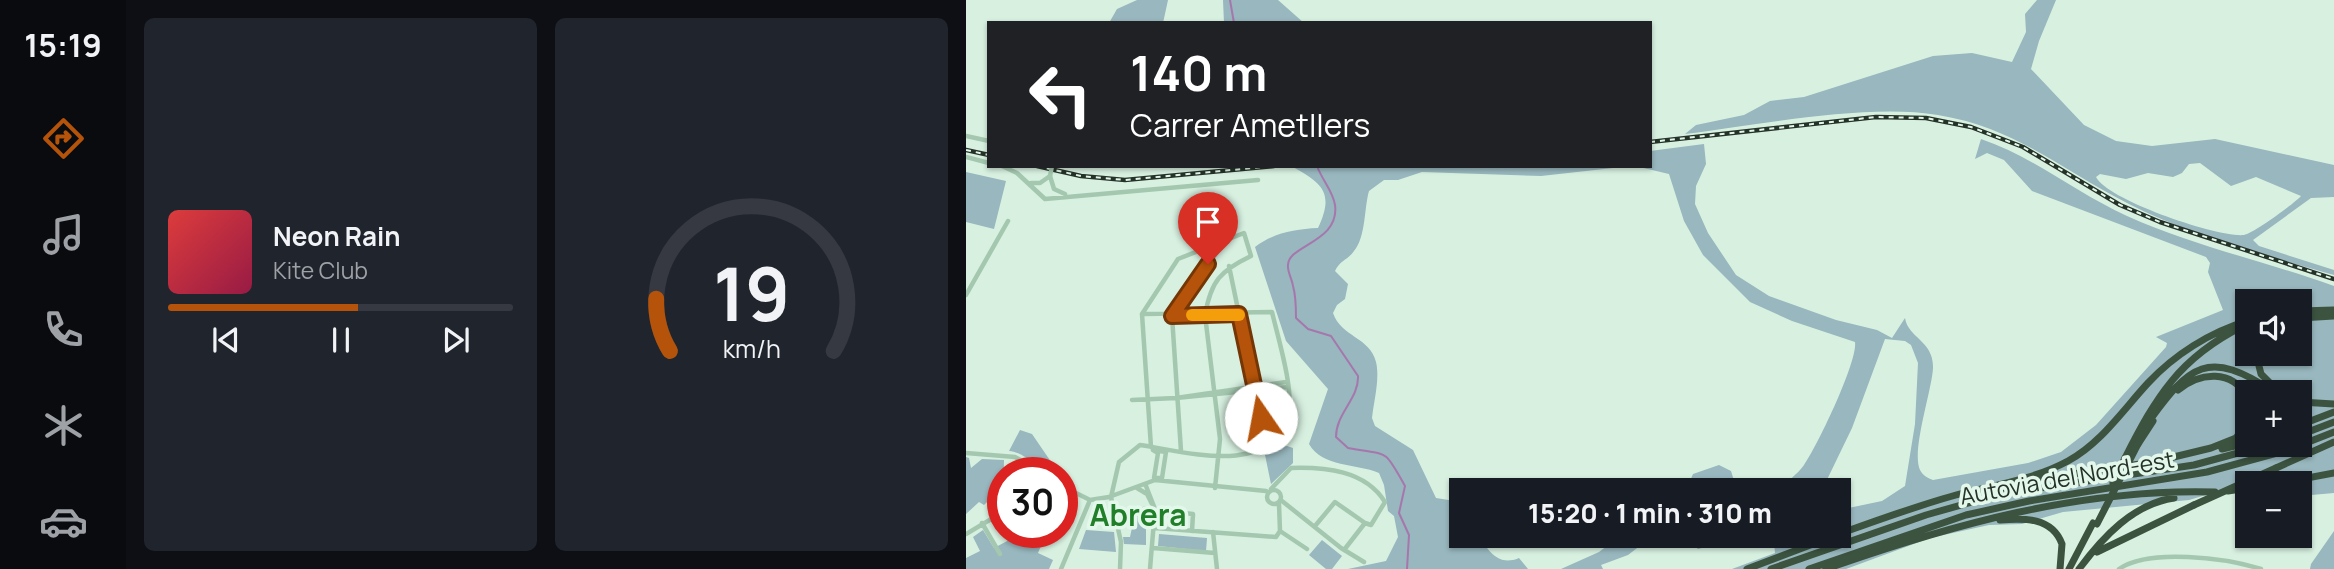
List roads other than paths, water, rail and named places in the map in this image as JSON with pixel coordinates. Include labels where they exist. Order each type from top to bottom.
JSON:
[{"type":"highway","points":[[2312,311],[2334,310]]},
{"type":"highway","points":[[2312,317],[2334,316]]},
{"type":"highway","points":[[2016,481],[2060,465],[2089,448],[2151,380],[2177,357],[2225,329],[2235,326]]},
{"type":"highway","points":[[2071,569],[2164,387],[2185,364],[2235,330]]},
{"type":"highway","points":[[2136,442],[2172,390],[2199,370],[2220,366],[2239,370],[2256,380]]},
{"type":"highway","points":[[2136,442],[2167,401],[2194,380],[2213,375],[2235,382]]},
{"type":"highway","points":[[2312,403],[2334,404]]},
{"type":"highway","points":[[2312,420],[2334,412]]},
{"type":"highway","points":[[2312,430],[2334,422]]},
{"type":"highway","name":"Autovia del Nord-est","points":[[1809,569],[1966,515],[2029,501],[2207,472],[2278,453],[2334,432]]},
{"type":"highway","points":[[2180,456],[2231,442],[2235,438]]},
{"type":"highway","points":[[2090,556],[2123,537],[2334,442]]},
{"type":"highway","points":[[1851,530],[1946,498],[2016,481],[2208,453],[2235,446]]},
{"type":"highway","name":"Autovia del Nord-est","points":[[1771,569],[1926,515],[2000,494],[2181,467],[2235,453]]},
{"type":"highway","points":[[2312,477],[2334,473]]},
{"type":"highway","points":[[2079,569],[2117,526],[2139,510],[2168,499],[2235,490]]},
{"type":"highway","points":[[1826,569],[1928,534],[2087,501],[2215,492]]},
{"type":"highway","points":[[1971,524],[2021,519],[2047,524],[2062,544],[2060,569]]},
{"type":"highway","points":[[1747,569],[1801,548]]},
{"type":"street","points":[[966,136],[987,141]]},
{"type":"street","points":[[966,157],[987,162]]},
{"type":"street","points":[[1005,168],[1030,184],[1045,199],[1052,196],[1082,198],[1258,180]]},
{"type":"street","points":[[1052,168],[1052,196]]},
{"type":"street","points":[[1037,192],[1042,182],[1050,176]]},
{"type":"street","points":[[1030,184],[1042,182],[1066,195]]},
{"type":"street","points":[[966,295],[1008,221]]},
{"type":"street","points":[[1151,447],[1142,314],[1178,259],[1244,233],[1251,254],[1220,274],[1209,296],[1205,315],[1204,327],[1216,393],[1218,456],[1215,488]]},
{"type":"street","points":[[1181,451],[1172,316],[1224,242]]},
{"type":"street","points":[[1229,266],[1266,445]]},
{"type":"street","points":[[1120,569],[1121,542],[1111,497],[1119,462],[1131,449],[1140,445],[1233,458],[1266,445],[1280,432],[1288,417],[1287,384],[1272,312],[1172,316],[1142,314]]},
{"type":"street","points":[[1132,400],[1177,398],[1287,384]]},
{"type":"street","points":[[1153,450],[1166,452],[1162,478],[1154,478],[1158,453],[1153,450]]},
{"type":"street","points":[[966,453],[1015,457]]},
{"type":"street","points":[[1315,526],[1335,502],[1371,525],[1385,502],[1379,493],[1338,468],[1291,468],[1269,490],[1268,499],[1280,502],[1364,562]]},
{"type":"street","points":[[1078,494],[1090,500],[1111,497],[1146,486],[1155,480],[1215,488],[1269,490],[1280,495],[1280,531],[1276,537]]},
{"type":"street","points":[[1146,486],[1155,518]]},
{"type":"street","points":[[1146,486],[1155,510],[1150,569]]},
{"type":"street","points":[[1137,488],[1147,494]]},
{"type":"street","points":[[1061,569],[1090,500]]},
{"type":"street","points":[[1155,510],[1193,514],[1192,531]]},
{"type":"street","points":[[966,534],[987,520]]},
{"type":"street","points":[[982,523],[1000,554]]},
{"type":"street","points":[[1344,550],[1366,523]]},
{"type":"street","points":[[1155,528],[1292,539]]},
{"type":"street","points":[[1280,531],[1307,549]]},
{"type":"street","points":[[1213,532],[1217,569]]},
{"type":"street","points":[[1153,548],[1215,553]]},
{"type":"street","points":[[2119,568],[2133,560],[2193,559],[2234,562],[2261,569]]},
{"type":"waterway","points":[[1230,0],[1234,21]]},
{"type":"waterway","points":[[1318,168],[1334,200],[1334,217],[1330,227],[1322,235],[1290,258],[1288,267],[1295,294],[1296,318],[1308,329],[1331,336],[1358,376],[1355,392],[1337,428],[1336,437],[1348,448],[1384,455],[1405,486],[1399,513],[1409,535],[1407,569]]},
{"type":"railway","points":[[1652,142],[1876,117],[1926,118],[1971,127],[2023,147],[2120,205],[2160,222],[2334,279]]},
{"type":"railway","points":[[966,150],[987,155]]},
{"type":"railway","points":[[1046,168],[1081,176],[1125,180],[1253,168]]},
{"type":"district","name":"Abrera","points":[[1138,516]]}]
